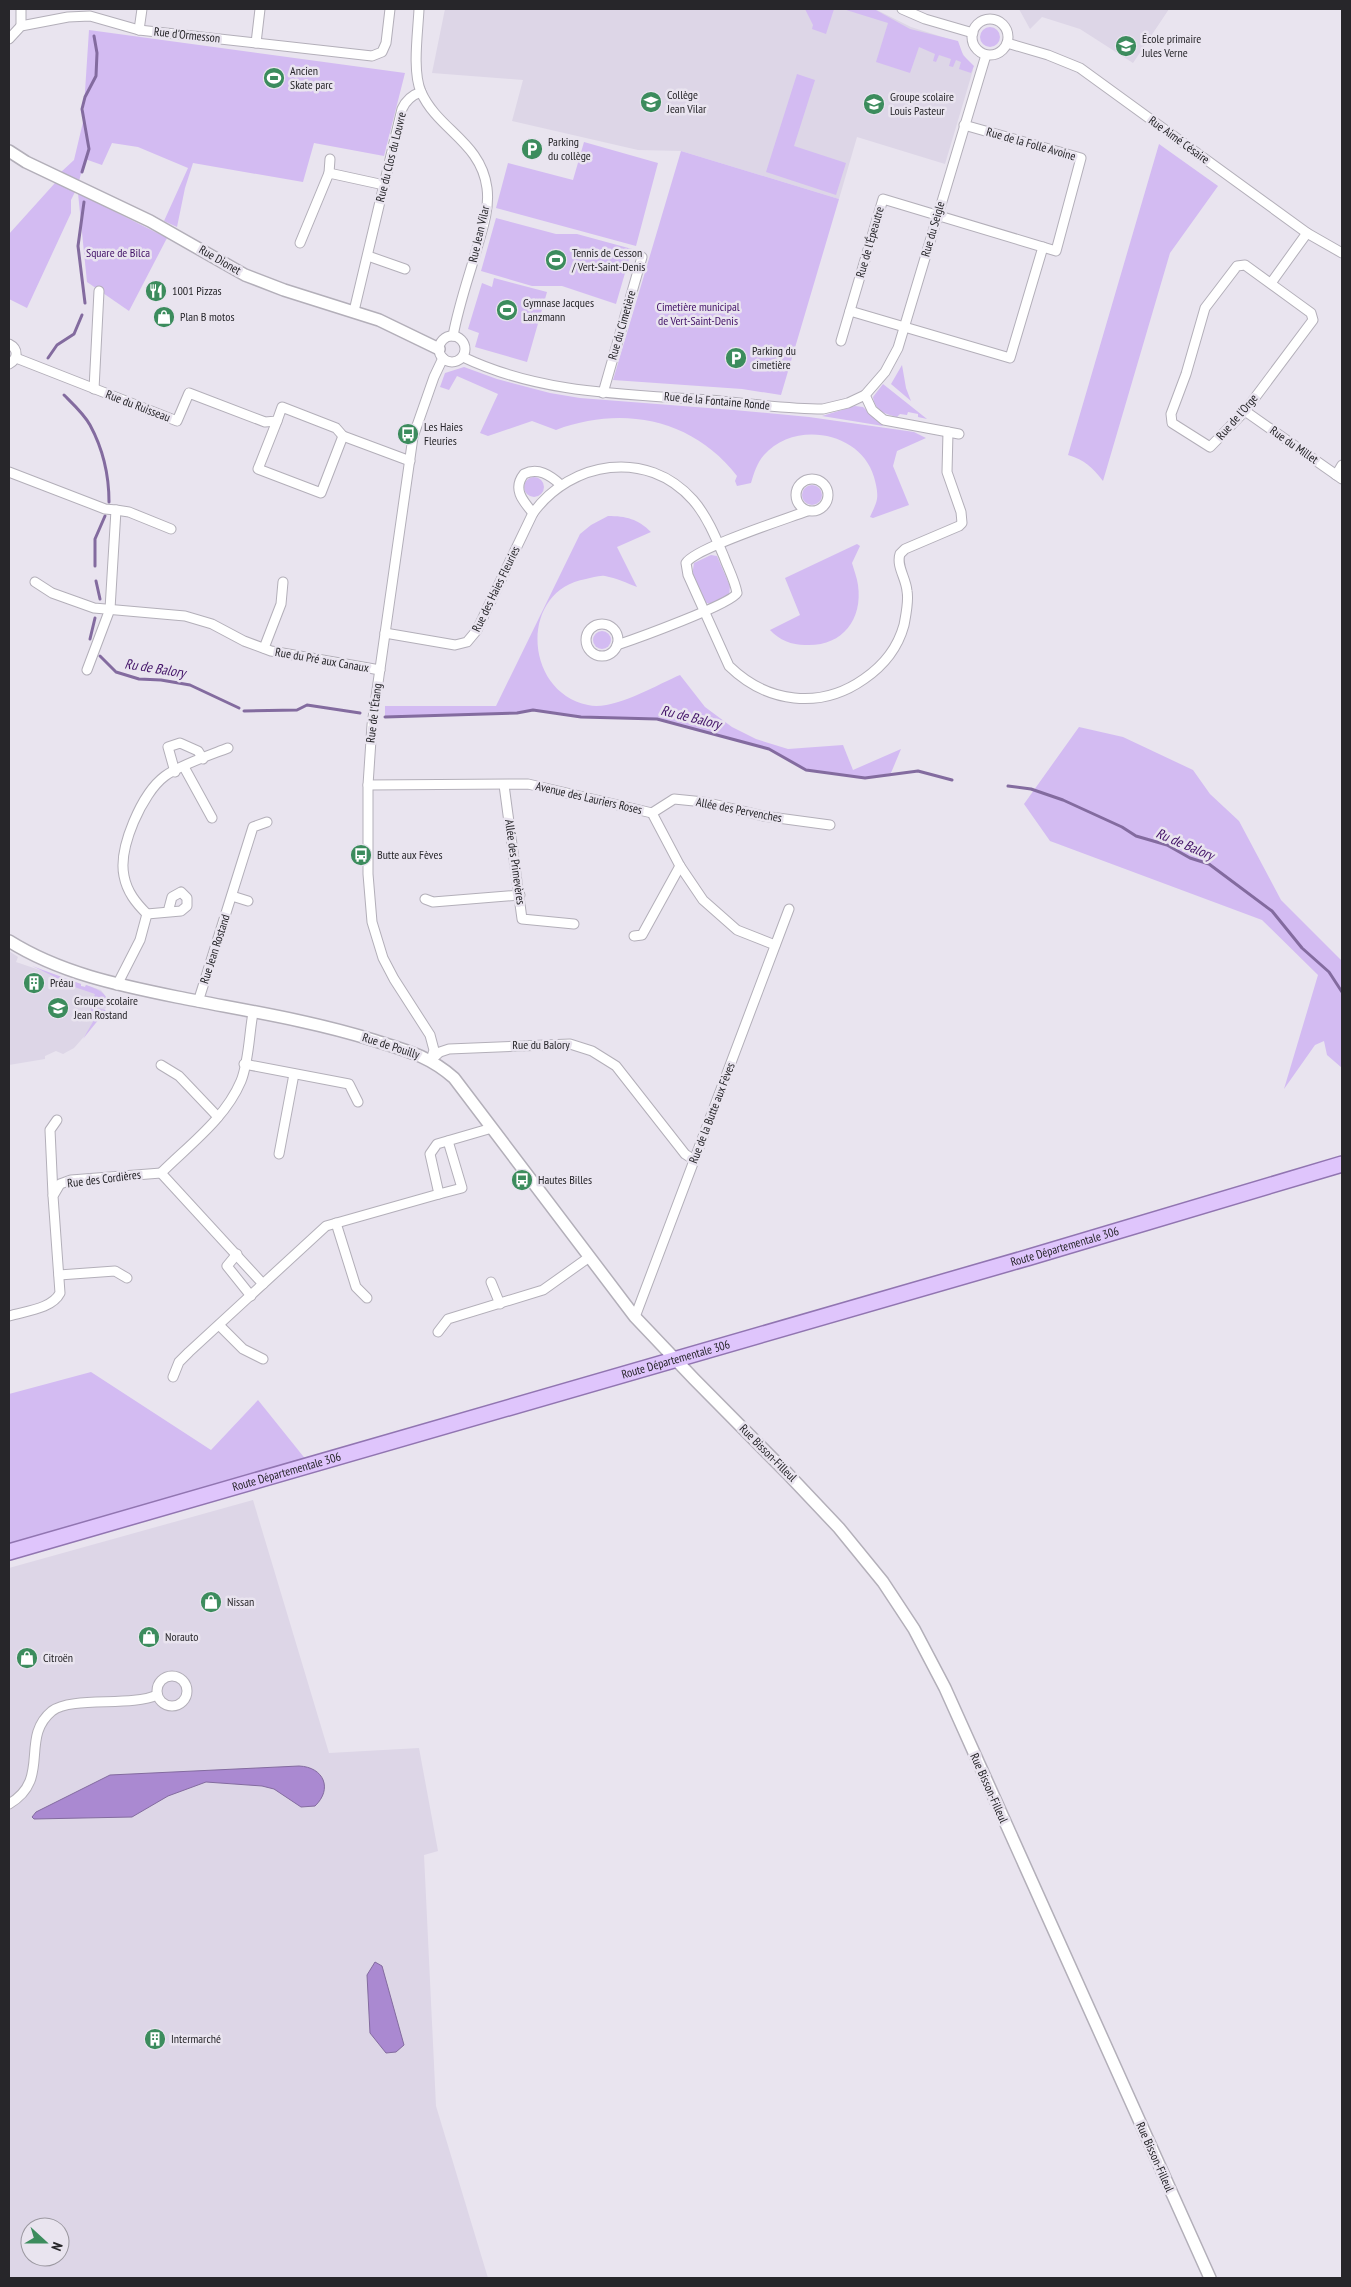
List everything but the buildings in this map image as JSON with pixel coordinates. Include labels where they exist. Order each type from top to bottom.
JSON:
[{"type":"main road","name":"Route Départementale 306","points":[[9,1552],[1030,1257],[1342,1164]]},
{"type":"street","points":[[9,40],[20,26],[21,9]]},
{"type":"street","points":[[140,30],[142,9]]},
{"type":"street","points":[[256,43],[260,9]]},
{"type":"street","name":"Rue d'Ormesson","points":[[20,26],[67,13],[90,16],[140,30],[372,56],[382,52],[386,43],[390,9]]},
{"type":"street","points":[[419,9],[418,79],[421,92]]},
{"type":"street","points":[[902,9],[973,33]]},
{"type":"street","points":[[994,19],[996,9]]},
{"type":"street","points":[[994,19],[1006,28],[1008,43],[999,53],[986,55],[976,49],[972,38],[973,33],[980,22],[994,19]]},
{"type":"street","name":"Rue Aimé Césaire","points":[[1008,43],[1048,55],[1080,68],[1307,234],[1342,253]]},
{"type":"street","name":"Rue du Seigle","points":[[865,395],[893,361],[986,55]]},
{"type":"street","name":"Rue du Clos du Louvre","points":[[354,311],[402,109],[414,94],[421,92]]},
{"type":"street","name":"Rue Jean Vilar","points":[[421,92],[432,110],[472,152],[481,168],[486,187],[485,218],[453,336]]},
{"type":"street","name":"Rue de la Folle Avoine","points":[[964,124],[1081,158],[1056,251],[1043,247]]},
{"type":"street","name":"Rue Dionet","points":[[9,151],[26,162],[150,221],[245,275],[284,290],[379,320],[441,354]]},
{"type":"street","points":[[300,243],[328,173],[330,159]]},
{"type":"street","points":[[328,173],[384,185]]},
{"type":"street","name":"Rue de l'Épeautre","points":[[842,341],[883,199],[937,215]]},
{"type":"street","points":[[850,311],[1010,358],[1043,247],[937,215]]},
{"type":"street","points":[[1271,284],[1307,234]]},
{"type":"street","points":[[368,256],[405,269]]},
{"type":"street","name":"Rue du Cimetière","points":[[602,393],[642,257]]},
{"type":"street","name":"Rue de l'Orge","points":[[1245,265],[1271,284],[1311,313],[1312,320],[1245,411],[1210,447],[1172,422],[1171,414],[1186,374],[1204,308],[1237,266],[1245,265]]},
{"type":"street","name":"Rue du Ruisseau","points":[[94,389],[99,291]]},
{"type":"street","points":[[453,336],[463,342],[465,349],[463,357],[451,362],[441,354],[442,341],[453,336]]},
{"type":"street","name":"Rue du Ruisseau","points":[[9,344],[15,348],[12,361],[94,389],[177,421],[189,392],[265,422],[277,421]]},
{"type":"street","name":"Rue de l'Étang","points":[[431,1060],[434,1050],[430,1035],[394,979],[383,958],[372,922],[368,883],[368,785],[372,725],[410,461],[416,429],[441,354]]},
{"type":"street","name":"Rue de la Fontaine Ronde","points":[[463,357],[519,378],[561,388],[602,393],[812,409],[841,406],[865,395]]},
{"type":"street","points":[[865,395],[872,410],[884,420],[959,434]]},
{"type":"street","points":[[343,436],[321,493],[258,469],[282,407],[336,428],[343,436],[410,461]]},
{"type":"street","name":"Rue du Millet","points":[[1245,411],[1339,477]]},
{"type":"street","points":[[807,511],[718,544],[692,557],[686,564],[703,612],[729,666],[739,675],[765,691],[801,699],[829,696],[844,691],[875,671],[888,657],[897,642],[904,625],[907,590],[899,564],[900,554],[905,549],[962,523],[961,512],[947,472],[948,432]]},
{"type":"street","points":[[1339,477],[1342,465]]},
{"type":"street","name":"Rue des Haies Fleuries","points":[[385,632],[454,645],[468,642],[477,630],[533,513],[546,496],[561,484],[591,470],[606,467],[643,470],[657,474],[668,480],[692,499],[702,512],[718,544],[737,593],[732,599],[703,612],[617,645]]},
{"type":"street","points":[[533,513],[519,494],[518,486],[524,474],[537,471],[561,484]]},
{"type":"street","points":[[9,472],[105,509],[128,512],[171,529]]},
{"type":"street","points":[[87,670],[110,609],[116,510]]},
{"type":"street","name":"Rue du Pré aux Canaux","points":[[35,582],[52,593],[94,608],[139,610],[202,620],[264,648],[302,658],[380,670]]},
{"type":"street","name":"Rue du Pré aux Canaux","points":[[264,648],[282,604],[283,582]]},
{"type":"street","points":[[174,772],[168,747],[180,743],[198,752],[203,759]]},
{"type":"street","points":[[147,914],[132,899],[123,875],[127,841],[134,821],[145,799],[164,776],[228,748]]},
{"type":"street","points":[[184,767],[212,818]]},
{"type":"street","name":"Allée des Primevères","points":[[504,784],[522,918],[574,924]]},
{"type":"street","name":"Avenue des Lauriers Roses","points":[[368,785],[528,784],[652,813],[680,866],[702,900],[738,930],[775,945]]},
{"type":"street","name":"Allée des Pervenches","points":[[652,813],[674,799],[704,802],[763,816],[830,825]]},
{"type":"street","name":"Rue Jean Rostand","points":[[198,1002],[253,827],[267,822]]},
{"type":"street","points":[[634,936],[642,936],[680,866]]},
{"type":"street","points":[[425,899],[433,902],[520,895]]},
{"type":"street","points":[[232,896],[248,901]]},
{"type":"street","name":"Rue de la Butte aux Fèves","points":[[635,1316],[789,909]]},
{"type":"street","points":[[147,914],[168,912]]},
{"type":"street","points":[[117,985],[140,940],[147,914]]},
{"type":"street","name":"Rue de Pouilly","points":[[9,941],[45,961],[117,985],[336,1030],[431,1060],[454,1078],[588,1258],[635,1316],[674,1359]]},
{"type":"street","points":[[253,1013],[241,1080],[218,1117],[161,1173],[263,1284]]},
{"type":"street","name":"Rue du Balory","points":[[431,1060],[440,1052],[449,1049],[570,1044],[582,1047],[616,1066],[685,1154],[694,1160]]},
{"type":"street","points":[[244,1064],[349,1084],[358,1102]]},
{"type":"street","points":[[161,1065],[179,1076],[218,1117]]},
{"type":"street","points":[[279,1154],[294,1074]]},
{"type":"street","name":"Rue des Cordières","points":[[9,1316],[50,1304],[56,1300],[60,1293],[50,1130],[57,1120]]},
{"type":"street","points":[[439,1194],[430,1154],[437,1144],[492,1128]]},
{"type":"street","points":[[173,1376],[180,1362],[326,1226],[462,1188],[448,1141]]},
{"type":"street","name":"Rue des Cordières","points":[[53,1196],[60,1184],[71,1180],[161,1173]]},
{"type":"street","points":[[336,1223],[356,1287],[366,1298]]},
{"type":"street","points":[[237,1254],[227,1266],[250,1296]]},
{"type":"street","points":[[438,1332],[448,1319],[542,1290],[588,1258]]},
{"type":"street","points":[[59,1275],[115,1270],[127,1278]]},
{"type":"street","points":[[491,1282],[500,1304]]},
{"type":"street","points":[[219,1325],[243,1349],[262,1359]]},
{"type":"street","name":"Rue Bisson-Filleul","points":[[674,1359],[787,1472],[839,1528],[883,1582],[914,1629],[944,1688],[1210,2278]]},
{"type":"street","points":[[9,1804],[21,1794],[34,1772],[35,1737],[43,1721],[53,1710],[70,1705],[145,1700],[157,1695]]},
{"type":"shaded area","name":"Collège Jean Vilar","points":[[445,9],[875,9],[911,27],[955,41],[973,70],[945,164],[857,137],[839,199],[681,151],[638,150],[512,121],[523,80],[432,73]]},
{"type":"shaded area","name":"École primaire Jules Verne","points":[[1019,9],[1169,9],[1133,63],[1080,29],[1042,17],[1030,29]]},
{"type":"shaded area","name":"Groupe scolaire Jean Rostand","points":[[9,951],[18,957],[16,962],[81,984],[81,986],[85,987],[86,985],[101,990],[106,997],[108,1003],[102,1016],[74,1048],[63,1054],[56,1051],[45,1056],[45,1059],[9,1065]]},
{"type":"shaded area","points":[[253,1500],[329,1753],[419,1748],[438,1851],[424,1855],[436,2106],[488,2278],[9,2278],[9,1568]]},
{"type":"shaded area","points":[[299,1766],[315,1770],[323,1780],[324,1793],[315,1806],[301,1807],[274,1789],[262,1786],[206,1782],[168,1796],[132,1817],[34,1819],[32,1817],[36,1812],[110,1775]]},
{"type":"shaded area","points":[[375,1962],[382,1966],[404,2045],[396,2052],[386,2053],[370,2033],[367,1975]]},
{"type":"green space","points":[[805,9],[834,9],[826,34],[812,29],[813,25]]},
{"type":"green space","points":[[843,9],[874,9],[910,29],[958,41],[963,55],[974,66],[971,73],[959,69],[961,62],[956,60],[953,67],[949,66],[951,59],[939,55],[936,62],[933,61],[935,54],[919,47],[910,73],[876,62],[888,23]]},
{"type":"green space","points":[[990,27],[997,30],[1000,37],[997,44],[990,47],[983,44],[980,37],[983,30]]},
{"type":"green space","points":[[89,30],[405,73],[384,156],[314,143],[303,182],[193,163],[185,188],[177,227],[164,221],[188,168],[138,147],[112,143],[102,165],[85,159],[79,181],[60,173],[74,160],[83,122]]},
{"type":"green space","points":[[797,74],[815,80],[794,146],[846,163],[836,195],[766,172]]},
{"type":"green space","points":[[584,142],[658,163],[636,246],[496,208],[508,163],[573,180]]},
{"type":"green space","points":[[1159,144],[1218,186],[1170,253],[1103,481],[1088,465],[1068,455]]},
{"type":"green space","name":"Cimetière municipal de Vert-Saint-Denis","points":[[681,151],[839,199],[781,395],[742,389],[613,380]]},
{"type":"green space","points":[[55,183],[75,192],[71,200],[71,213],[27,308],[9,299],[9,234]]},
{"type":"green space","name":"Square de Bilca","points":[[78,193],[167,238],[129,311],[87,282]]},
{"type":"green space","name":"Tennis de Cesson / Vert-Saint-Denis","points":[[496,218],[556,234],[577,234],[632,249],[616,304],[562,286],[532,286],[481,271]]},
{"type":"green space","name":"Gymnase Jacques Lanzmann","points":[[494,278],[547,292],[527,362],[475,347],[479,333],[468,329],[482,283],[492,287]]},
{"type":"green space","points":[[902,365],[906,388],[911,401],[891,384]]},
{"type":"green space","points":[[464,367],[497,379],[550,393],[580,398],[809,417],[914,432],[926,438],[897,451],[893,466],[909,505],[873,518],[870,517],[876,504],[877,496],[874,477],[867,461],[856,449],[841,441],[809,434],[792,437],[777,444],[764,455],[751,483],[737,486],[735,481],[737,476],[700,441],[678,430],[655,422],[631,419],[606,419],[581,422],[556,430],[532,421],[488,436],[480,433],[498,394],[457,376],[449,390],[440,387],[445,373]]},
{"type":"green space","points":[[883,384],[927,419],[918,417],[918,414],[908,412],[907,415],[900,414],[897,417],[888,415],[878,409],[873,397]]},
{"type":"green space","points":[[855,406],[863,407],[883,426],[822,416]]},
{"type":"green space","points":[[534,477],[541,480],[544,487],[541,494],[534,497],[527,494],[524,487],[527,480]]},
{"type":"green space","points":[[812,485],[819,488],[822,495],[819,502],[812,505],[805,502],[802,495],[805,488]]},
{"type":"green space","points":[[608,516],[631,519],[651,532],[617,547],[637,587],[613,578],[598,576],[564,587],[549,602],[540,620],[537,641],[541,662],[551,681],[567,696],[588,705],[610,704],[635,696],[680,675],[705,707],[732,727],[756,739],[788,749],[843,745],[853,770],[901,749],[891,773],[865,778],[806,770],[769,749],[657,719],[581,717],[533,710],[517,713],[385,717],[385,706],[496,706],[580,534],[591,525]]},
{"type":"green space","points":[[857,544],[860,546],[852,563],[858,582],[859,598],[857,610],[847,629],[829,642],[805,645],[786,641],[774,634],[770,630],[800,615],[785,578]]},
{"type":"green space","points":[[711,555],[717,556],[730,586],[729,596],[710,604],[704,602],[692,576],[694,563]]},
{"type":"green space","points":[[598,631],[606,631],[611,636],[609,647],[598,649],[593,644],[593,636]]},
{"type":"green space","points":[[1079,727],[1123,737],[1193,770],[1210,794],[1239,821],[1281,900],[1342,961],[1342,1068],[1327,1055],[1324,1041],[1315,1045],[1284,1089],[1318,975],[1262,920],[1050,841],[1024,804]]},
{"type":"green space","points":[[32,966],[81,984],[81,986],[85,987],[86,985],[102,992],[107,998],[107,1007],[92,1002],[95,994],[57,981],[53,976]]},
{"type":"green space","points":[[92,1007],[106,1010],[83,1039],[94,1020],[90,1013]]},
{"type":"green space","points":[[91,1372],[211,1450],[258,1400],[307,1461],[9,1544],[9,1394]]},
{"type":"waterway","name":"Ru de Balory","points":[[82,172],[89,149],[82,109],[85,97],[96,76],[97,53],[94,36]]},
{"type":"waterway","name":"Ru de Balory","points":[[84,202],[78,246],[85,303]]},
{"type":"waterway","name":"Ru de Balory","points":[[48,358],[57,345],[74,334],[82,315]]},
{"type":"waterway","name":"Ru de Balory","points":[[64,395],[85,417],[95,434],[108,482],[109,502]]},
{"type":"waterway","name":"Ru de Balory","points":[[95,566],[95,539],[105,516]]},
{"type":"waterway","name":"Ru de Balory","points":[[96,581],[100,599]]},
{"type":"waterway","name":"Ru de Balory","points":[[90,639],[95,618]]},
{"type":"waterway","name":"Ru de Balory","points":[[100,656],[116,672],[139,679],[161,680],[190,685],[239,708]]},
{"type":"waterway","name":"Ru de Balory","points":[[244,711],[297,710],[307,705],[360,713]]},
{"type":"waterway","name":"Ru de Balory","points":[[385,717],[517,713],[533,710],[581,717],[657,719],[769,749],[806,770],[865,778],[918,771],[952,780]]},
{"type":"waterway","name":"Ru de Balory","points":[[1008,786],[1031,789],[1063,800],[1122,827],[1136,836],[1167,845],[1190,858],[1209,864],[1272,911],[1302,948],[1329,972],[1342,992]]},
{"type":"place","name":"École primaire Jules Verne","points":[[1126,46]]},
{"type":"place","name":"Ancien Skate parc","points":[[274,78]]},
{"type":"place","name":"Collège Jean Vilar","points":[[651,102]]},
{"type":"place","name":"Groupe scolaire Louis Pasteur","points":[[874,104]]},
{"type":"place","name":"Parking du collège","points":[[532,149]]},
{"type":"place","name":"Tennis de Cesson / Vert-Saint-Denis","points":[[556,260]]},
{"type":"place","name":"1001 Pizzas","points":[[156,291]]},
{"type":"place","name":"Gymnase Jacques Lanzmann","points":[[507,310]]},
{"type":"place","name":"Plan B motos","points":[[164,317]]},
{"type":"place","name":"Parking du cimetière","points":[[736,358]]},
{"type":"place","name":"Les Haies Fleuries","points":[[408,434]]},
{"type":"place","name":"Butte aux Fèves","points":[[361,855]]},
{"type":"place","name":"Préau","points":[[34,983]]},
{"type":"place","name":"Groupe scolaire Jean Rostand","points":[[58,1008]]},
{"type":"place","name":"Hautes Billes","points":[[522,1180]]},
{"type":"place","name":"Nissan","points":[[211,1602]]},
{"type":"place","name":"Norauto","points":[[149,1637]]},
{"type":"place","name":"Citroën","points":[[27,1658]]},
{"type":"place","name":"Intermarché","points":[[155,2039]]}]
